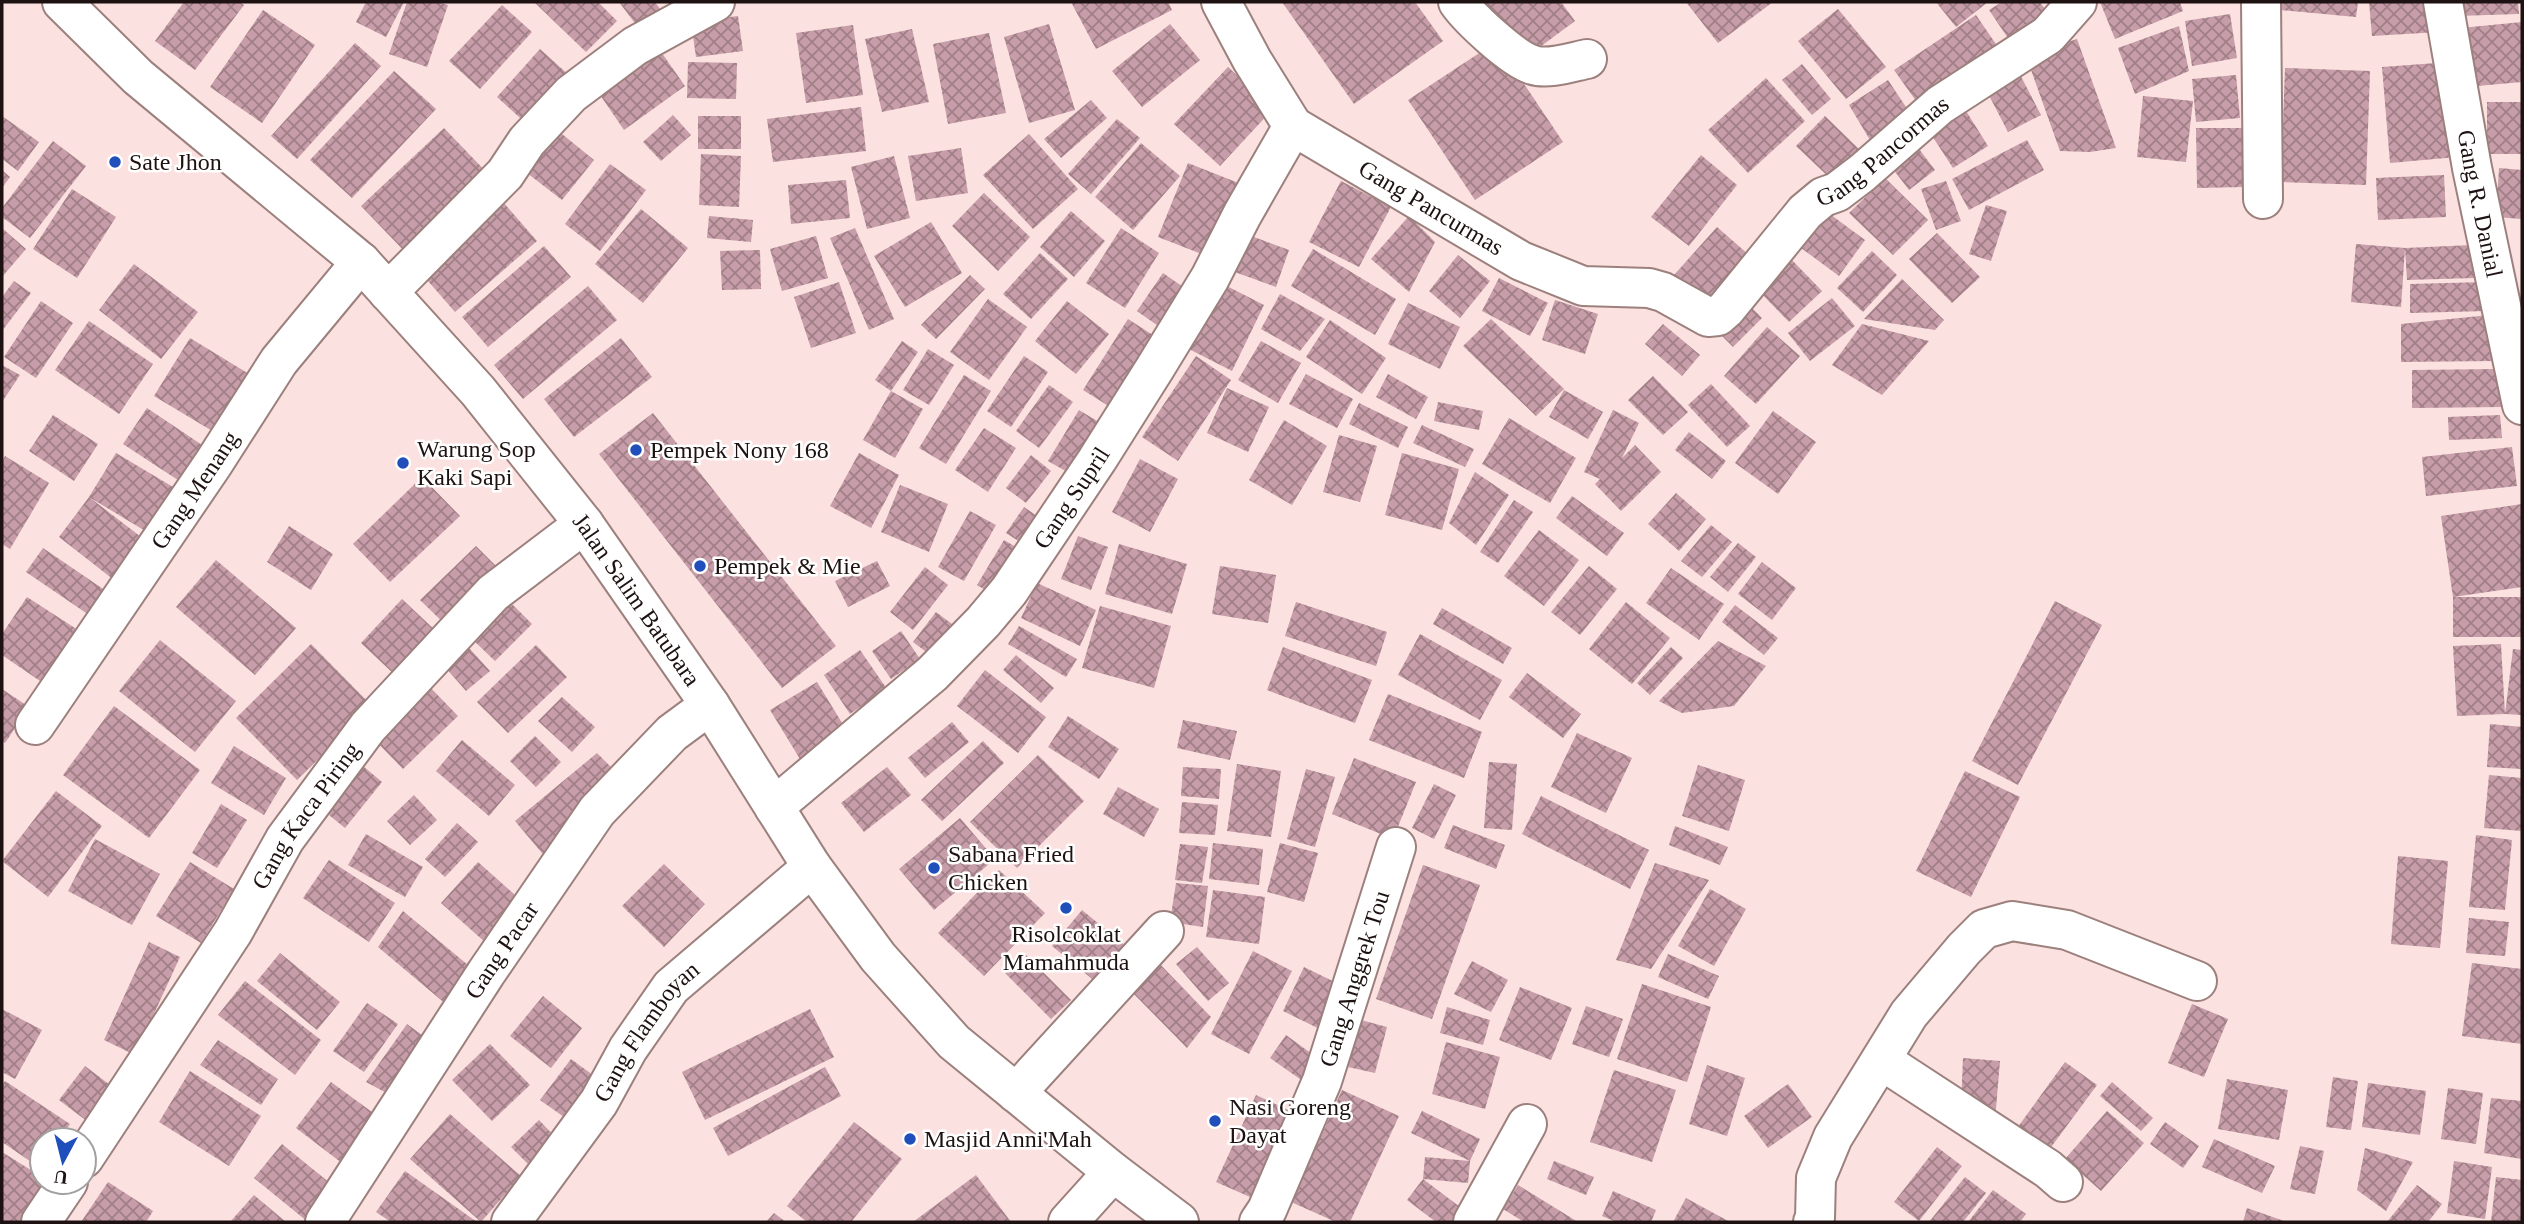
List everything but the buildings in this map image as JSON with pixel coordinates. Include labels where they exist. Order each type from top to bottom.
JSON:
[{"type":"street","name":"Jalan Salim Batubara","points":[[62,2],[138,77],[362,262],[478,391],[584,524],[710,705],[812,867],[878,957],[954,1042],[1113,1172],[1179,1222]]},
{"type":"street","points":[[388,292],[505,174],[527,141],[571,94],[635,46],[715,2]]},
{"type":"street","name":"Gang Pancurmas","points":[[1221,2],[1252,60],[1293,126],[1509,254],[1548,274],[1583,286],[1649,288],[1663,292],[1708,317]]},
{"type":"street","points":[[1458,2],[1466,13],[1508,49],[1533,65],[1587,59]]},
{"type":"street","name":"Gang Pancormas","points":[[1708,317],[1718,316],[1726,309],[1805,212],[1823,197],[1837,192],[1855,179],[1940,105],[2048,35],[2077,2]]},
{"type":"street","points":[[2261,2],[2263,199]]},
{"type":"street","name":"Gang R. Danial","points":[[2443,2],[2472,168],[2522,405]]},
{"type":"street","name":"Gang Supril","points":[[774,807],[933,674],[1009,591],[1097,460],[1210,278],[1242,215],[1293,126]]},
{"type":"street","name":"Gang Menang","points":[[35,725],[213,464],[279,361],[362,262]]},
{"type":"street","name":"Gang Kaca Piring","points":[[98,1137],[233,933],[285,839],[368,727],[493,593],[584,524]]},
{"type":"street","name":"Gang Pacar","points":[[325,1222],[486,973],[597,811],[672,733],[710,705]]},
{"type":"street","name":"Gang Anggrek Tou","points":[[1259,1222],[1267,1210],[1322,1081],[1396,847]]},
{"type":"street","name":"Gang Flamboyan","points":[[510,1222],[599,1102],[628,1049],[671,987],[812,867]]},
{"type":"street","points":[[1816,1221],[1816,1178],[1833,1137],[1909,1014],[1984,929],[2012,921],[2067,930],[2197,981]]},
{"type":"street","points":[[1016,1093],[1164,931]]},
{"type":"street","points":[[1881,1060],[2048,1169],[2063,1182]]},
{"type":"street","points":[[1473,1222],[1527,1124]]},
{"type":"street","points":[[1068,1222],[1113,1172]]},
{"type":"street","points":[[41,1222],[59,1196]]},
{"type":"place","name":"Sate Jhon","points":[[115,162]]},
{"type":"place","name":"Pempek Nony 168","points":[[636,450]]},
{"type":"place","name":"Warung Sop Kaki Sapi","points":[[403,463]]},
{"type":"place","name":"Pempek & Mie","points":[[700,566]]},
{"type":"place","name":"Sabana Fried Chicken","points":[[934,868]]},
{"type":"place","name":"Risolcoklat Mamahmuda","points":[[1066,908]]},
{"type":"place","name":"Nasi Goreng Dayat","points":[[1215,1121]]},
{"type":"place","name":"Masjid Anni'Mah","points":[[910,1139]]}]
